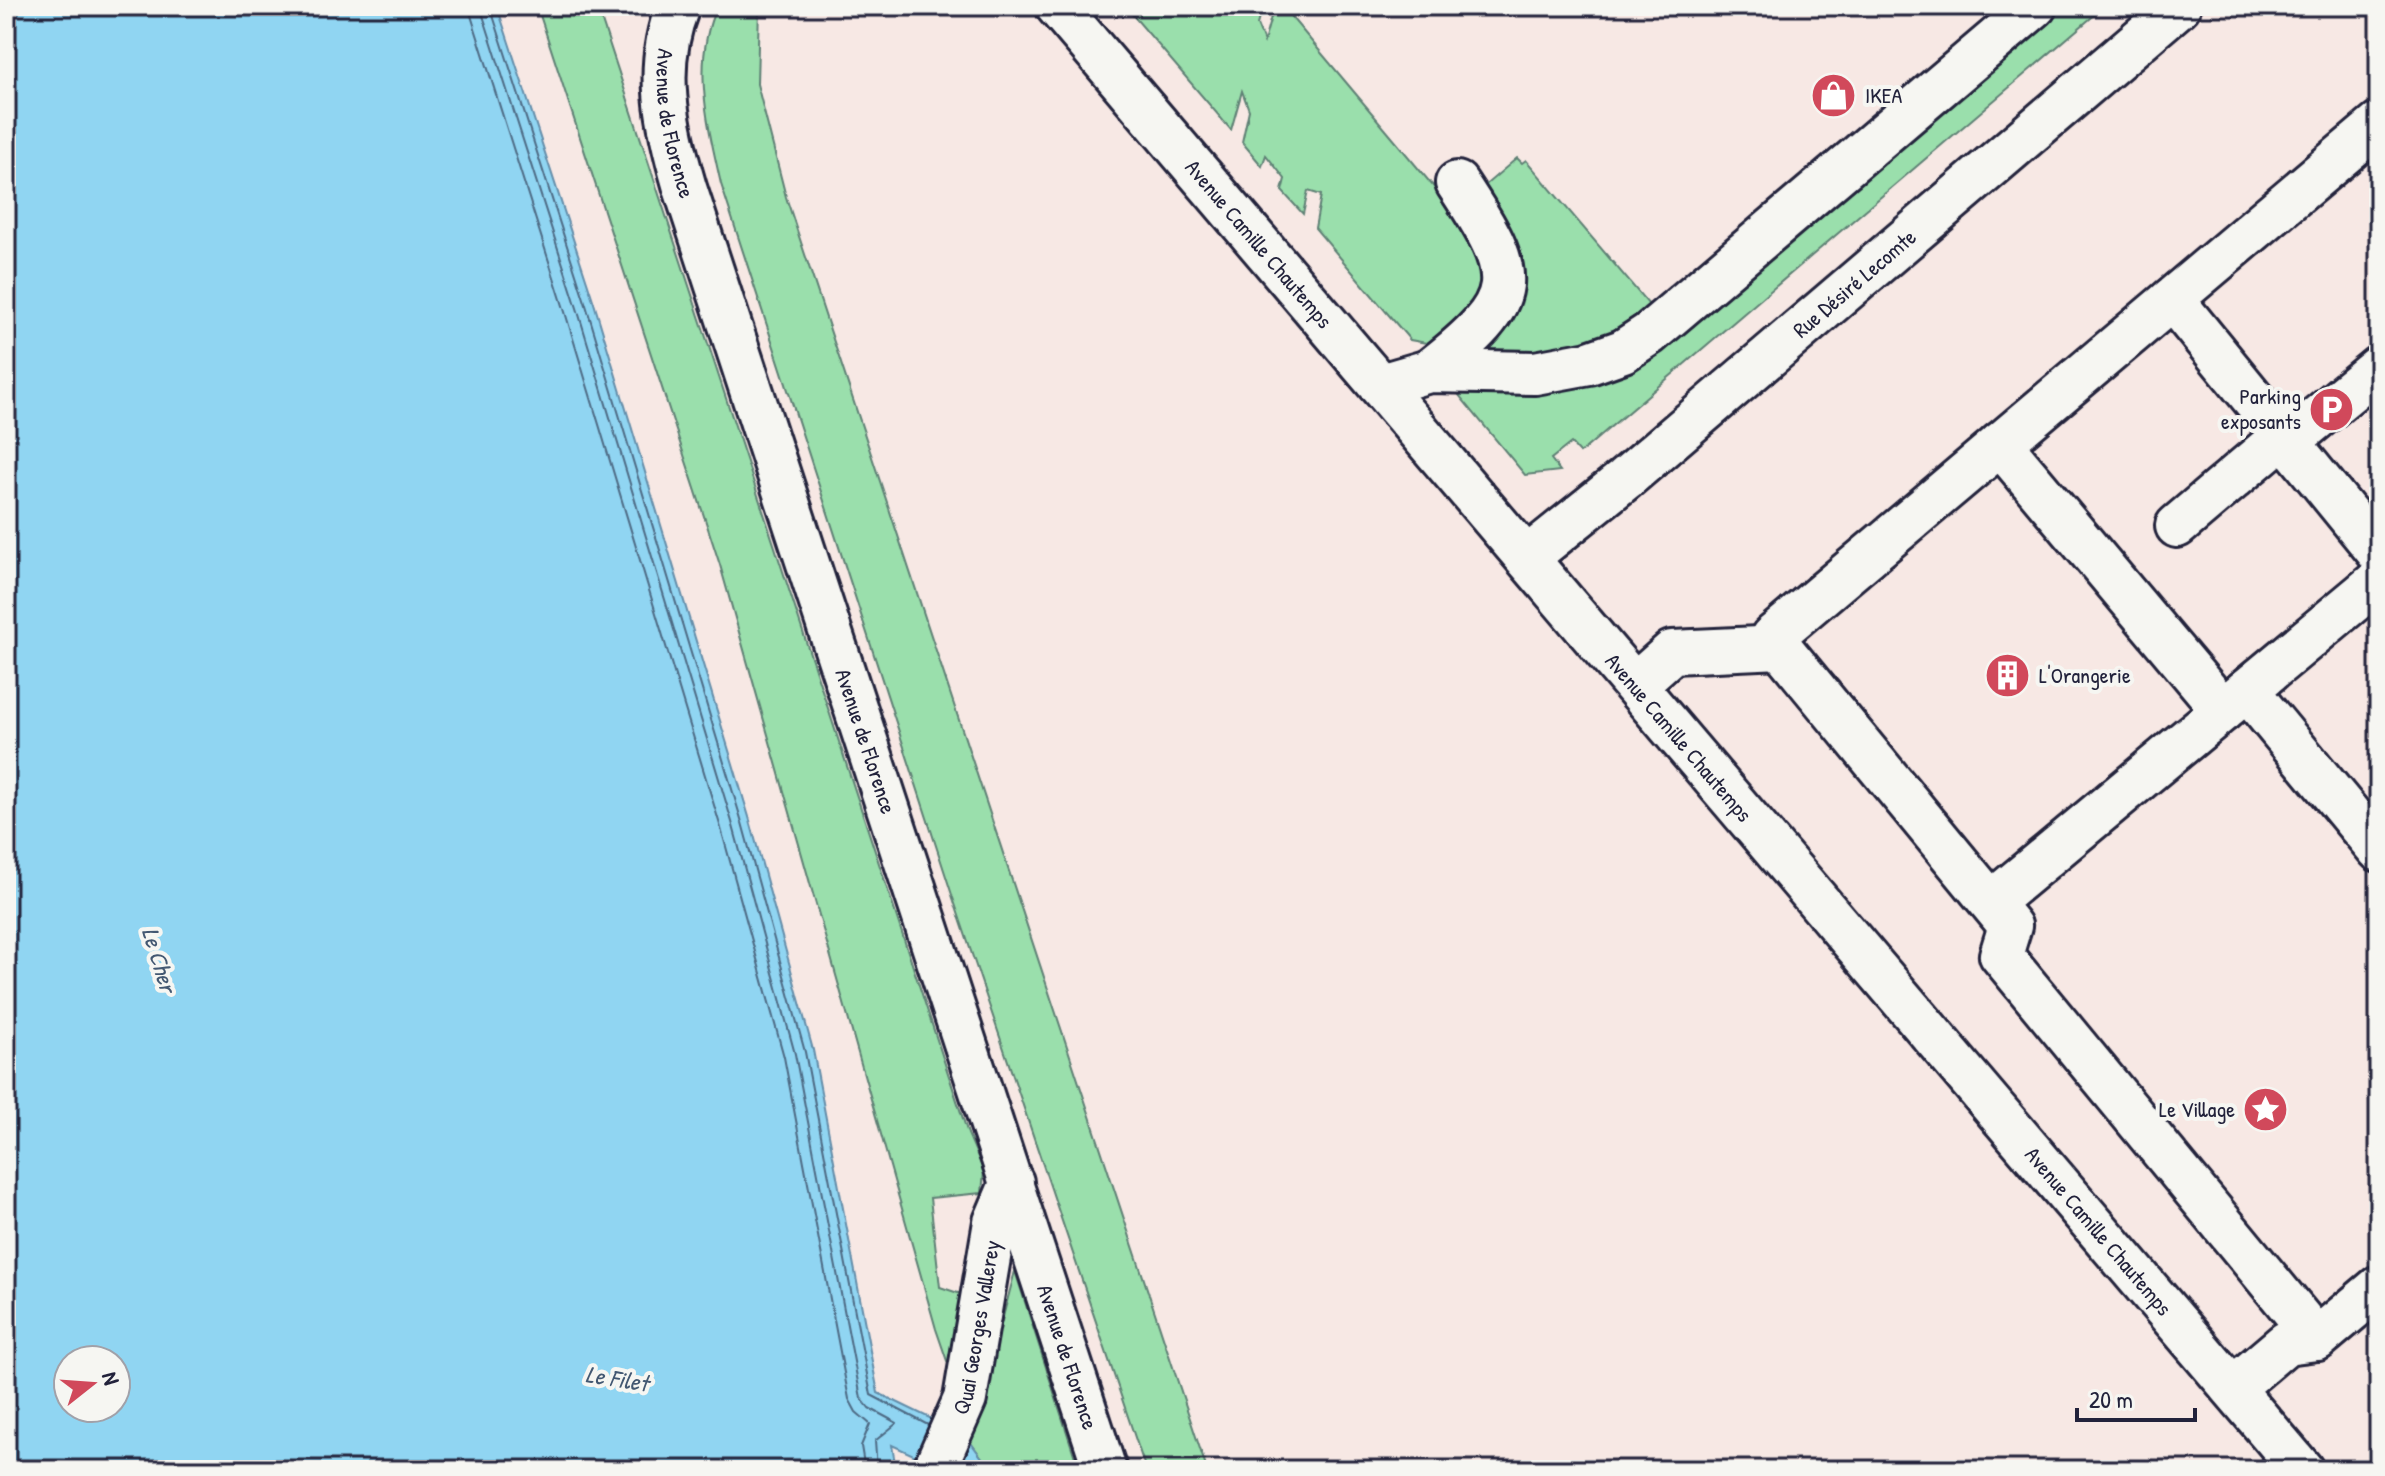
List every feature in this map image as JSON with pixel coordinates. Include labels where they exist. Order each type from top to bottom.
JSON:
[{"type":"street","name":"Avenue de Florence","points":[[678,6],[665,47],[663,77],[667,127],[680,172],[1105,1470]]},
{"type":"street","name":"Avenue Camille Chautemps","points":[[1057,6],[2302,1470]]},
{"type":"street","points":[[1381,385],[1429,371],[1535,373],[1589,363],[1623,351],[1649,334],[2035,6]]},
{"type":"street","name":"Rue Désiré Lecomte","points":[[1528,557],[1625,479],[2179,6]]},
{"type":"street","points":[[2317,1339],[2001,955],[2010,926],[1772,637],[2379,124]]},
{"type":"street","points":[[1429,371],[1461,347],[1492,315],[1502,287],[1504,265],[1498,248],[1457,183]]},
{"type":"street","points":[[2172,299],[2379,553]]},
{"type":"street","points":[[2177,526],[2379,367]]},
{"type":"street","points":[[2000,444],[2235,700],[2379,850]]},
{"type":"street","points":[[1992,902],[2379,580]]},
{"type":"street","points":[[1636,684],[1672,652],[1781,647]]},
{"type":"street","name":"Quai Georges Vallerey","points":[[934,1470],[965,1399],[995,1222],[1012,1182]]},
{"type":"street","points":[[2233,1388],[2286,1343],[2317,1339],[2379,1287]]},
{"type":"green space","points":[[537,6],[597,6],[968,1134],[984,1171],[982,1193],[930,1198],[940,1287],[964,1295],[956,1373],[947,1361],[936,1329],[720,565]]},
{"type":"green space","points":[[717,6],[759,6],[757,84],[786,197],[1207,1470],[1146,1470],[953,898],[721,184],[707,117],[703,72],[709,27]]},
{"type":"green space","points":[[1125,6],[1262,6],[1257,25],[1264,42],[1274,6],[1282,6],[1480,242],[1487,302],[1432,344],[1410,340],[1315,228],[1321,195],[1308,191],[1303,214],[1282,191],[1285,179],[1266,155],[1262,166],[1242,142],[1249,110],[1242,91],[1231,130]]},
{"type":"green space","points":[[2063,6],[2105,6],[1580,453],[1571,443],[1551,459],[1560,471],[1525,475],[1458,394],[1532,390],[1792,233]]},
{"type":"green space","points":[[1517,158],[1522,163],[1526,160],[1650,306],[1605,341],[1474,362],[1496,342],[1513,310],[1475,194]]},
{"type":"green space","points":[[1015,1271],[1079,1470],[991,1470],[965,1435],[986,1382]]},
{"type":"water","points":[[6,6],[497,6],[594,303],[749,817],[813,1050],[878,1393],[965,1435],[991,1470],[929,1470],[918,1457],[892,1445],[896,1470],[6,1470]]},
{"type":"place","name":"IKEA","points":[[1834,95]]},
{"type":"place","name":"Parking exposants","points":[[2332,409]]},
{"type":"place","name":"L'Orangerie","points":[[2008,675]]},
{"type":"place","name":"Le Village","points":[[2266,1109]]},
{"type":"water label","name":"Le Cher","points":[[159,960]]},
{"type":"water label","name":"Le Filet","points":[[617,1379]]}]
